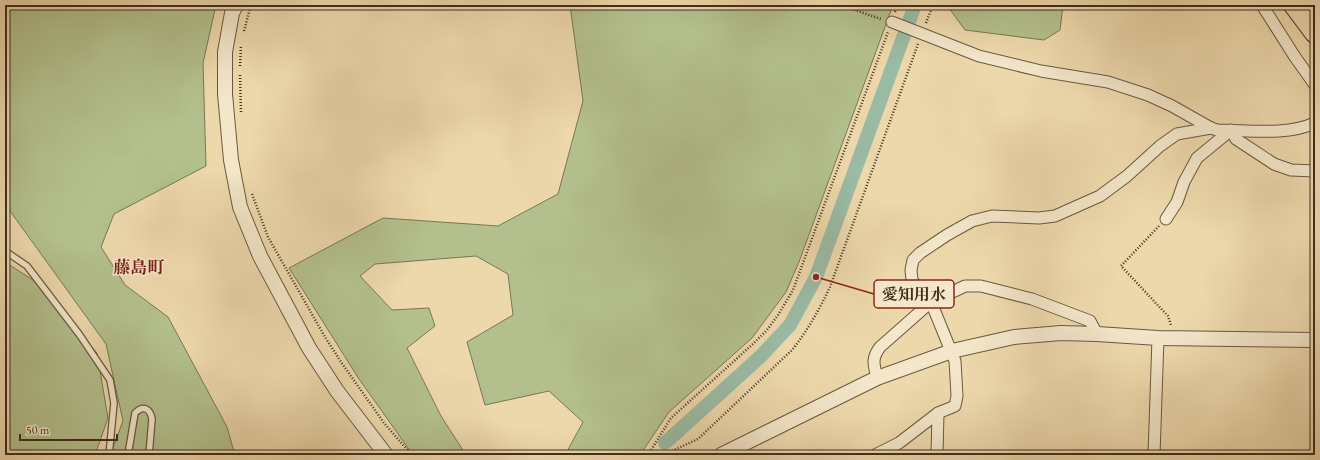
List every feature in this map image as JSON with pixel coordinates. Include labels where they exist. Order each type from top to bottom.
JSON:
[{"type":"highway","points":[[1294,5],[1315,33]]},
{"type":"street","points":[[236,5],[232,13],[225,52],[225,94],[231,160],[240,207],[260,256],[309,348],[336,391],[386,455]]},
{"type":"street","points":[[1262,5],[1295,57],[1315,85]]},
{"type":"street","points":[[892,22],[979,56],[1041,71],[1108,82],[1148,95],[1217,130],[1276,132],[1305,127],[1315,123]]},
{"type":"street","points":[[875,455],[899,443],[938,413],[955,406],[957,396],[955,361],[952,351],[931,302],[918,289],[912,280],[911,270],[913,260],[920,253],[972,221],[992,216],[1039,218],[1055,216],[1100,196],[1127,176],[1160,146],[1177,134],[1211,128]]},
{"type":"street","points":[[1231,130],[1236,139],[1274,164],[1291,170],[1315,171]]},
{"type":"street","points":[[1166,218],[1177,202],[1184,182],[1197,158],[1231,130]]},
{"type":"street","points":[[877,378],[873,360],[880,347],[931,302],[965,286],[981,286],[1032,299],[1090,321],[1097,334]]},
{"type":"street","points":[[721,455],[877,378],[952,351],[1014,337],[1061,333],[1158,338],[1315,340]]},
{"type":"street","points":[[1154,455],[1158,338]]},
{"type":"street","points":[[937,455],[938,413]]},
{"type":"lane","points":[[5,251],[27,266],[79,334],[110,380],[114,403],[109,455]]},
{"type":"lane","points":[[128,455],[135,412],[143,408],[148,410],[152,419],[150,455]]},
{"type":"path","points":[[243,32],[251,5]]},
{"type":"path","points":[[840,5],[892,22]]},
{"type":"path","points":[[648,455],[671,418],[767,330],[793,290],[898,5]]},
{"type":"path","points":[[661,455],[698,439],[792,350],[816,317],[830,287],[932,5]]},
{"type":"path","points":[[242,39],[240,52],[240,73],[242,117]]},
{"type":"path","points":[[251,190],[268,237],[325,337],[384,423],[412,455]]},
{"type":"path","points":[[1166,218],[1121,266],[1168,316],[1176,338]]},
{"type":"green space","points":[[5,5],[216,5],[203,63],[206,166],[114,214],[101,247],[125,285],[168,317],[227,427],[235,455],[110,455],[123,421],[106,344],[5,204]]},
{"type":"green space","points":[[570,5],[893,5],[799,262],[786,292],[752,338],[669,412],[644,449],[633,455],[565,455],[583,422],[549,391],[485,405],[467,342],[513,315],[508,274],[476,256],[375,264],[360,276],[392,310],[429,308],[435,326],[407,348],[441,416],[466,455],[413,455],[359,379],[289,268],[383,218],[498,226],[558,194],[583,101]]},
{"type":"green space","points":[[950,5],[1063,5],[1060,30],[1044,40],[965,30],[949,8]]},
{"type":"green space","points":[[5,264],[8,264],[33,280],[97,353],[108,418],[95,455],[5,455]]},
{"type":"waterway","points":[[665,443],[760,357],[790,325],[816,277],[915,5]]},
{"type":"place","name":"愛知用水","points":[[816,277]]},
{"type":"district","name":"藤島町","points":[[139,267]]}]
